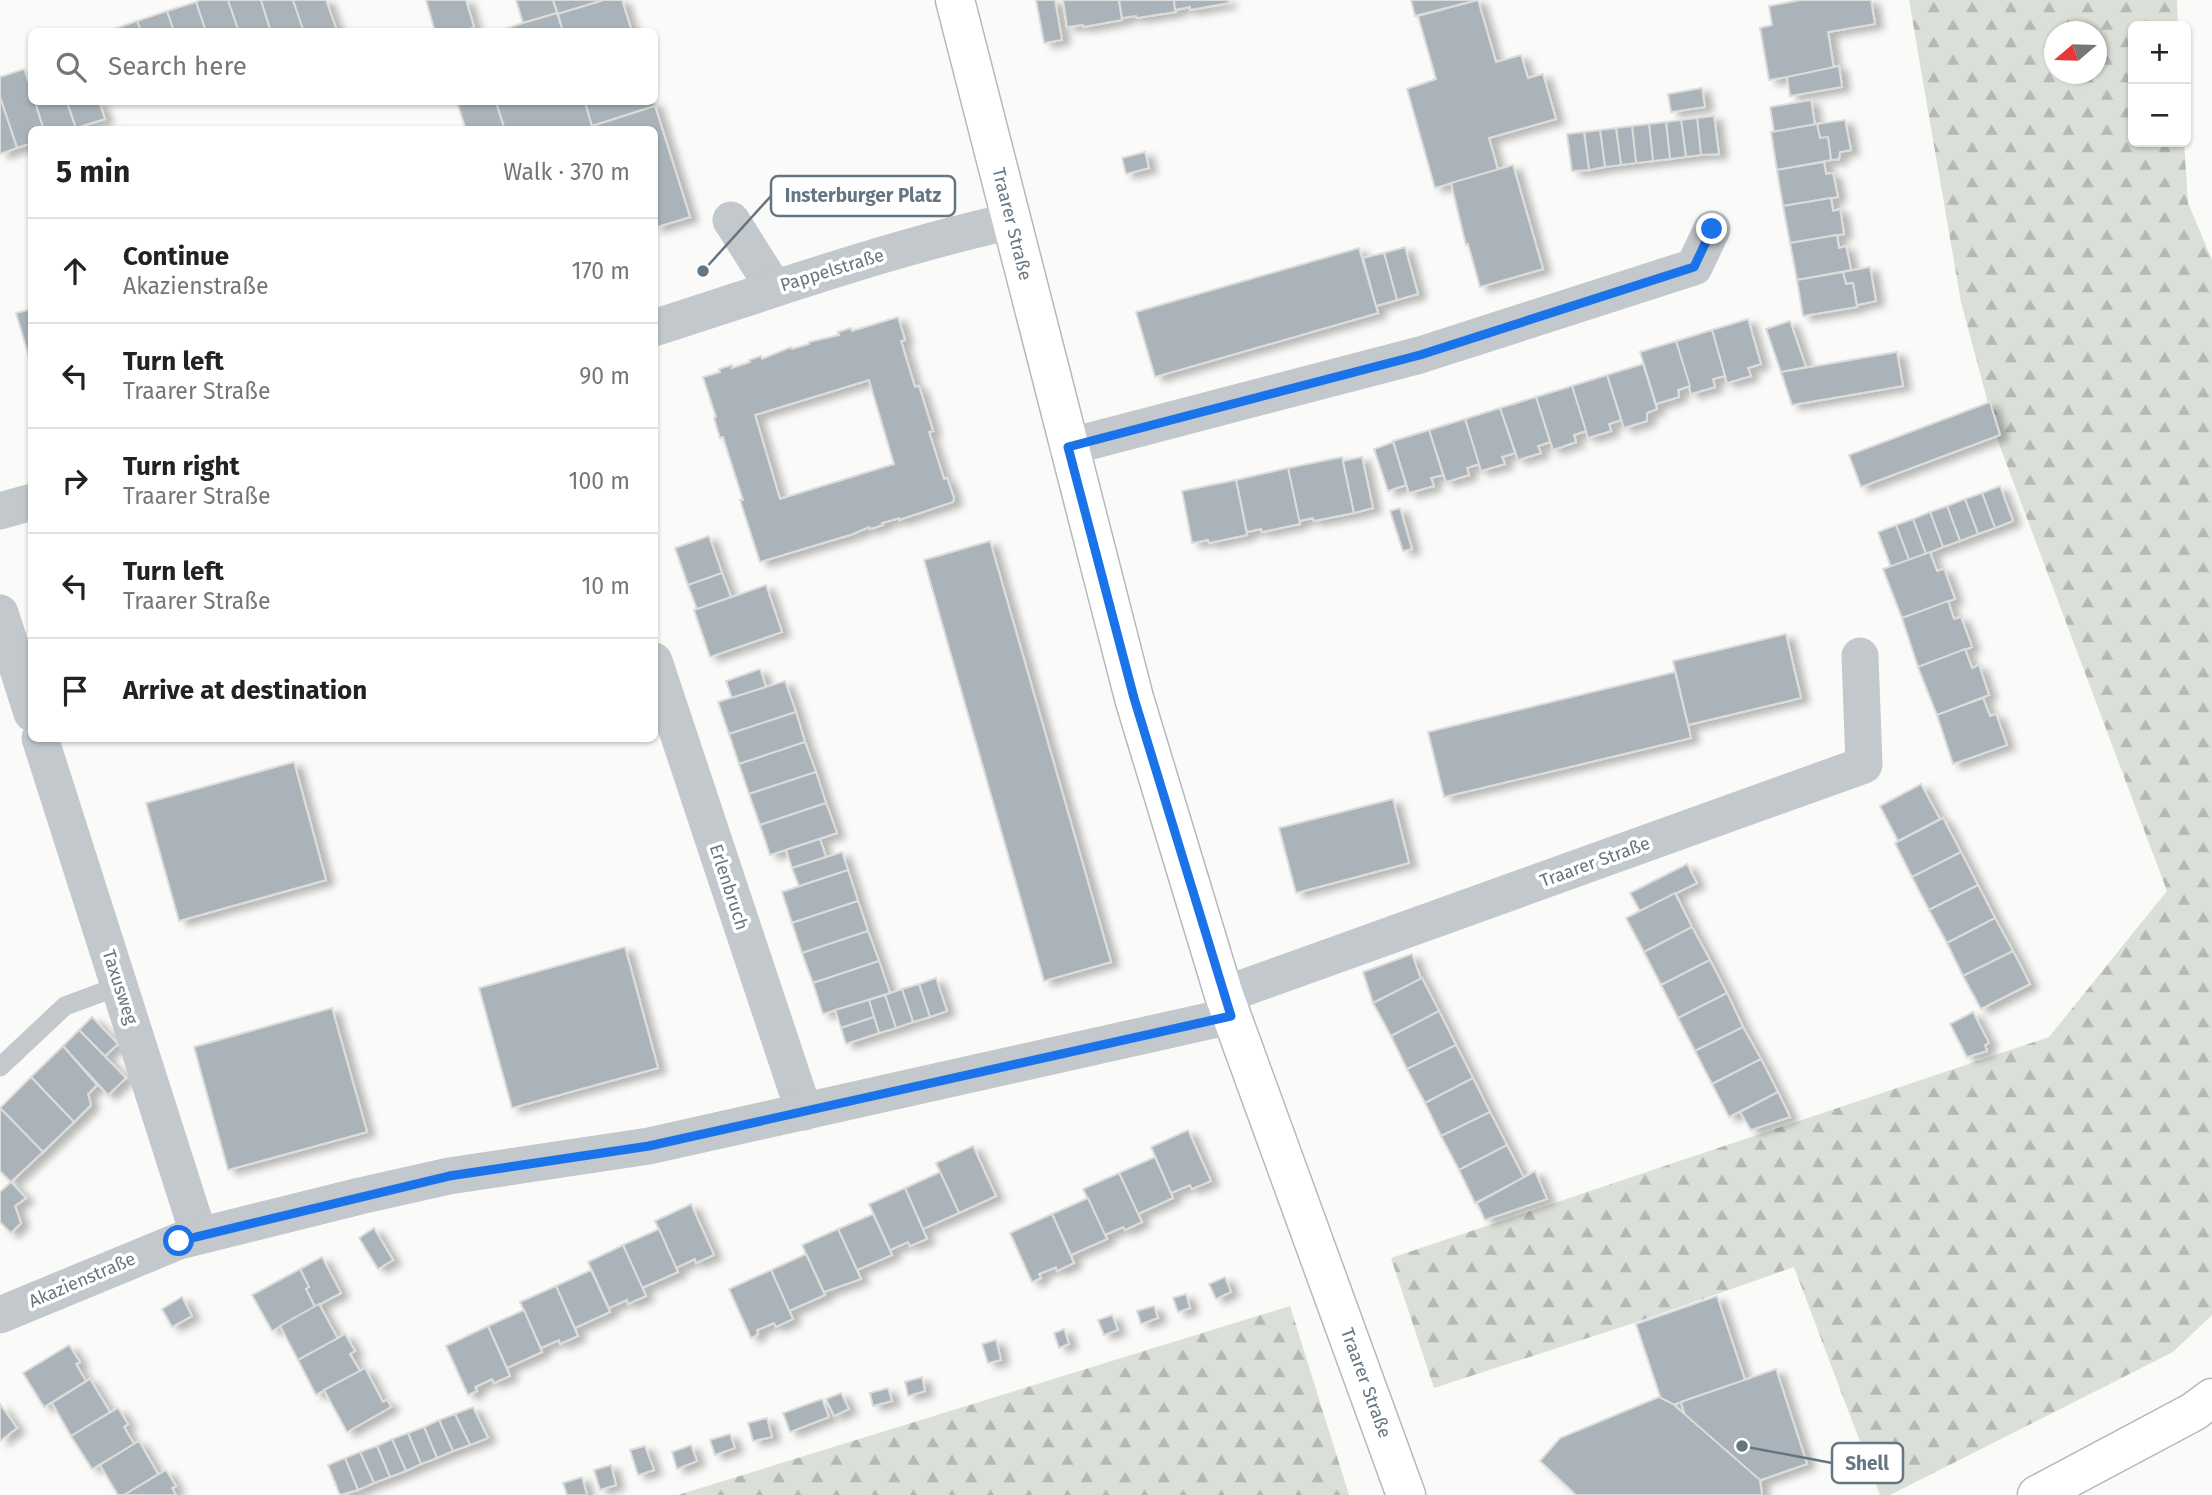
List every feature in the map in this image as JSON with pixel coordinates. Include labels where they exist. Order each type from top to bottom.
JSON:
[{"type":"street","name":"Traarer Straße","points":[[955,0],[1134,698],[1227,1006],[1406,1495]]},
{"type":"street","points":[[732,220],[774,288]]},
{"type":"street","name":"Pappelstraße","points":[[658,327],[888,253],[1012,221]]},
{"type":"street","points":[[1068,447],[1420,355],[1694,267],[1712,229]]},
{"type":"street","points":[[0,510],[28,503]]},
{"type":"street","points":[[0,613],[28,700]]},
{"type":"street","name":"Traarer Straße","points":[[1227,1006],[1864,765],[1860,656]]},
{"type":"street","name":"Erlenbruch","points":[[658,673],[804,1112]]},
{"type":"street","name":"Taxusweg","points":[[41,742],[199,1236]]},
{"type":"street","name":"Akazienstraße","points":[[0,1315],[156,1249],[199,1236],[449,1176],[649,1146],[804,1112],[1227,1006]]},
{"type":"street","points":[[2036,1495],[2193,1412],[2212,1398]]},
{"type":"lane","points":[[0,1067],[65,1006],[119,986]]},
{"type":"green space","points":[[1909,0],[2177,0],[2178,21],[2128,21],[2128,147],[2184,147],[2188,203],[2212,260],[2212,1315],[2173,1352],[1890,1495],[1880,1495],[1794,1267],[1434,1388],[1391,1258],[2049,1037],[2167,891],[1999,444],[1961,302]]},
{"type":"green space","points":[[1290,1306],[1349,1495],[678,1495]]},
{"type":"building","points":[[228,0],[238,28],[205,28],[196,2]]},
{"type":"building","points":[[228,0],[261,0],[270,28],[238,28]]},
{"type":"building","points":[[261,0],[293,0],[303,28],[270,28]]},
{"type":"building","points":[[293,0],[326,0],[336,28],[303,28]]},
{"type":"building","points":[[426,0],[466,0],[474,27],[434,28]]},
{"type":"building","points":[[516,0],[553,0],[557,13],[523,23]]},
{"type":"building","points":[[553,0],[604,0],[558,14]]},
{"type":"building","points":[[604,0],[622,0],[631,28],[562,28],[558,14]]},
{"type":"building","points":[[1036,0],[1055,0],[1062,40],[1044,43]]},
{"type":"building","points":[[1063,0],[1119,0],[1122,20],[1067,27]]},
{"type":"building","points":[[1119,0],[1174,0],[1176,12],[1122,18]]},
{"type":"building","points":[[1174,0],[1228,0],[1229,3],[1175,10]]},
{"type":"building","points":[[1411,0],[1478,0],[1415,16]]},
{"type":"building","points":[[1478,0],[1496,62],[1521,55],[1528,78],[1543,74],[1556,119],[1489,138],[1498,170],[1435,188],[1407,89],[1436,79],[1418,16]]},
{"type":"building","points":[[1801,0],[1871,0],[1875,24],[1828,32],[1834,69],[1769,80],[1760,28],[1772,25],[1769,6]]},
{"type":"building","points":[[196,2],[205,28],[173,28],[167,11]]},
{"type":"building","points":[[167,11],[173,28],[140,28],[137,21]]},
{"type":"building","points":[[557,13],[562,28],[508,28]]},
{"type":"building","points":[[137,21],[140,28],[117,28]]},
{"type":"building","points":[[1839,66],[1842,87],[1790,96],[1787,77]]},
{"type":"building","points":[[24,69],[28,80],[28,105],[36,105],[43,126],[28,126],[28,144],[17,148],[0,97],[0,77]]},
{"type":"building","points":[[1702,88],[1705,107],[1671,112],[1668,94]]},
{"type":"building","points":[[0,97],[17,148],[0,154]]},
{"type":"building","points":[[1811,100],[1815,125],[1774,132],[1770,107]]},
{"type":"building","points":[[36,105],[68,105],[75,126],[43,126]]},
{"type":"building","points":[[68,105],[100,105],[105,119],[75,126]]},
{"type":"building","points":[[458,105],[497,105],[504,126],[465,126]]},
{"type":"building","points":[[497,105],[586,105],[592,126],[504,126]]},
{"type":"building","points":[[586,105],[655,105],[655,106],[592,126]]},
{"type":"building","points":[[655,106],[690,217],[658,227],[658,126],[592,126]]},
{"type":"building","points":[[1714,116],[1719,154],[1701,155],[1697,118]]},
{"type":"building","points":[[1697,118],[1701,155],[1686,157],[1681,120]]},
{"type":"building","points":[[1681,120],[1686,157],[1670,159],[1666,122]]},
{"type":"building","points":[[1845,120],[1851,150],[1840,152],[1839,159],[1831,160],[1828,137],[1820,138],[1817,124]]},
{"type":"building","points":[[1666,122],[1670,159],[1653,161],[1649,124]]},
{"type":"building","points":[[1649,124],[1653,161],[1636,163],[1632,126]]},
{"type":"building","points":[[1817,124],[1820,138],[1828,137],[1831,160],[1777,170],[1771,132]]},
{"type":"building","points":[[1632,126],[1636,163],[1621,165],[1616,128]]},
{"type":"building","points":[[1616,128],[1621,165],[1605,167],[1600,130]]},
{"type":"building","points":[[1600,130],[1605,167],[1589,170],[1584,132]]},
{"type":"building","points":[[1584,132],[1589,170],[1572,171],[1567,134]]},
{"type":"building","points":[[1145,152],[1149,168],[1126,174],[1122,158]]},
{"type":"building","points":[[1824,162],[1826,174],[1833,173],[1838,197],[1783,206],[1777,170]]},
{"type":"building","points":[[1513,165],[1543,269],[1480,287],[1468,244],[1466,245],[1451,183]]},
{"type":"building","points":[[1831,198],[1833,211],[1840,209],[1844,234],[1790,243],[1783,206]]},
{"type":"building","points":[[1837,235],[1839,248],[1846,246],[1851,270],[1797,280],[1790,243]]},
{"type":"building","points":[[1405,247],[1418,294],[1397,300],[1384,253]]},
{"type":"building","points":[[1359,248],[1378,313],[1155,377],[1136,312]]},
{"type":"building","points":[[1384,253],[1397,300],[1376,306],[1363,258]]},
{"type":"building","points":[[1870,267],[1876,301],[1857,305],[1853,283],[1846,284],[1843,272]]},
{"type":"building","points":[[1843,272],[1846,284],[1853,283],[1857,307],[1803,316],[1797,280]]},
{"type":"building","points":[[28,310],[28,354],[16,313]]},
{"type":"building","points":[[898,317],[905,340],[901,341],[915,387],[919,386],[933,431],[929,432],[944,479],[947,478],[954,498],[953,502],[760,562],[703,377],[761,356],[762,359],[791,347],[792,349],[839,335],[838,332],[851,328],[852,331]],"holes":[[[869,380],[894,464],[780,499],[755,415]]]},
{"type":"building","points":[[1748,319],[1761,364],[1748,368],[1751,376],[1727,383],[1712,330]]},
{"type":"building","points":[[1790,321],[1806,367],[1781,372],[1766,329]]},
{"type":"building","points":[[1712,330],[1725,376],[1713,379],[1715,387],[1691,394],[1676,341]]},
{"type":"building","points":[[1676,341],[1690,386],[1678,390],[1679,397],[1656,404],[1640,352]]},
{"type":"building","points":[[1897,352],[1903,386],[1792,405],[1781,372]]},
{"type":"building","points":[[1643,364],[1657,409],[1647,413],[1647,421],[1624,428],[1607,375]]},
{"type":"building","points":[[1607,375],[1621,420],[1609,424],[1611,431],[1588,438],[1572,386]]},
{"type":"building","points":[[1572,386],[1586,431],[1574,435],[1576,442],[1553,450],[1536,397]]},
{"type":"building","points":[[1536,397],[1550,442],[1538,446],[1541,453],[1518,460],[1500,408]]},
{"type":"building","points":[[1990,402],[2000,435],[1861,487],[1849,455]]},
{"type":"building","points":[[1500,408],[1515,453],[1502,457],[1505,464],[1481,471],[1465,419]]},
{"type":"building","points":[[1465,419],[1479,464],[1467,468],[1469,475],[1446,482],[1429,430]]},
{"type":"building","points":[[1429,430],[1443,475],[1431,478],[1434,486],[1409,493],[1393,441]]},
{"type":"building","points":[[1393,442],[1406,485],[1388,491],[1374,449]]},
{"type":"building","points":[[1342,457],[1354,513],[1314,521],[1313,518],[1299,521],[1288,468]]},
{"type":"building","points":[[1362,457],[1373,508],[1354,513],[1343,461]]},
{"type":"building","points":[[1288,468],[1300,524],[1262,532],[1261,529],[1247,532],[1236,480]]},
{"type":"building","points":[[1236,480],[1247,535],[1209,543],[1208,540],[1192,543],[1182,491]]},
{"type":"building","points":[[2000,486],[2013,521],[1995,528],[1982,493]]},
{"type":"building","points":[[1982,493],[1995,528],[1978,534],[1965,499]]},
{"type":"building","points":[[1965,499],[1978,534],[1960,541],[1947,506]]},
{"type":"building","points":[[1947,506],[1960,541],[1943,547],[1930,512]]},
{"type":"building","points":[[1400,508],[1412,549],[1403,551],[1390,511]]},
{"type":"building","points":[[1930,512],[1943,547],[1926,554],[1913,519]]},
{"type":"building","points":[[1913,519],[1926,554],[1909,560],[1896,525]]},
{"type":"building","points":[[1896,525],[1909,560],[1891,567],[1878,532]]},
{"type":"building","points":[[709,536],[722,573],[688,585],[675,548]]},
{"type":"building","points":[[990,541],[1111,962],[1044,981],[924,560]]},
{"type":"building","points":[[1930,552],[1937,571],[1944,569],[1955,599],[1902,618],[1883,569]]},
{"type":"building","points":[[722,573],[731,597],[697,609],[688,585]]},
{"type":"building","points":[[766,585],[782,632],[710,657],[694,610]]},
{"type":"building","points":[[1948,601],[1954,619],[1961,617],[1972,647],[1918,667],[1902,618]]},
{"type":"building","points":[[1786,634],[1801,698],[1688,725],[1673,661]]},
{"type":"building","points":[[1965,649],[1972,668],[1979,665],[1989,695],[1937,715],[1918,667]]},
{"type":"building","points":[[760,669],[766,687],[732,698],[726,681]]},
{"type":"building","points":[[1675,672],[1691,738],[1444,797],[1428,732]]},
{"type":"building","points":[[785,681],[796,712],[729,734],[718,702]]},
{"type":"building","points":[[1983,698],[1990,716],[1996,714],[2007,745],[1953,764],[1937,715]]},
{"type":"building","points":[[796,712],[805,742],[739,764],[729,734]]},
{"type":"building","points":[[805,742],[816,772],[749,794],[739,764]]},
{"type":"building","points":[[294,762],[326,880],[179,921],[146,803]]},
{"type":"building","points":[[816,772],[826,803],[760,825],[749,794]]},
{"type":"building","points":[[1921,784],[1940,819],[1898,841],[1880,806]]},
{"type":"building","points":[[1393,799],[1409,863],[1296,893],[1279,828]]},
{"type":"building","points":[[826,803],[837,833],[770,855],[760,825]]},
{"type":"building","points":[[1943,818],[1961,852],[1912,877],[1895,843]]},
{"type":"building","points":[[820,839],[826,857],[792,868],[786,850]]},
{"type":"building","points":[[842,852],[848,870],[799,886],[792,868]]},
{"type":"building","points":[[1961,852],[1978,885],[1929,910],[1912,877]]},
{"type":"building","points":[[1687,864],[1697,883],[1640,911],[1630,893]]},
{"type":"building","points":[[848,870],[858,901],[792,923],[782,892]]},
{"type":"building","points":[[1978,885],[1995,918],[1947,943],[1929,910]]},
{"type":"building","points":[[1675,893],[1692,927],[1644,952],[1626,918]]},
{"type":"building","points":[[858,901],[868,931],[802,953],[792,923]]},
{"type":"building","points":[[1995,918],[2013,951],[1963,976],[1947,943]]},
{"type":"building","points":[[1692,927],[1710,960],[1661,985],[1644,952]]},
{"type":"building","points":[[868,931],[879,961],[813,983],[802,953]]},
{"type":"building","points":[[625,947],[658,1068],[512,1108],[479,988]]},
{"type":"building","points":[[2013,951],[2030,984],[1981,1009],[1963,976]]},
{"type":"building","points":[[1412,954],[1421,979],[1373,1003],[1363,972]]},
{"type":"building","points":[[1710,960],[1727,993],[1678,1018],[1661,985]]},
{"type":"building","points":[[879,961],[890,993],[823,1014],[813,983]]},
{"type":"building","points":[[936,978],[947,1011],[930,1017],[919,984]]},
{"type":"building","points":[[1422,978],[1439,1011],[1391,1036],[1373,1003]]},
{"type":"building","points":[[919,984],[930,1017],[913,1022],[902,989]]},
{"type":"building","points":[[902,989],[913,1022],[896,1028],[885,995]]},
{"type":"building","points":[[1727,993],[1743,1027],[1695,1051],[1678,1018]]},
{"type":"building","points":[[885,995],[896,1028],[879,1033],[869,1000]]},
{"type":"building","points":[[869,1000],[874,1017],[841,1028],[835,1010]]},
{"type":"building","points":[[332,1008],[367,1132],[228,1170],[194,1047]]},
{"type":"building","points":[[1439,1011],[1456,1045],[1407,1069],[1391,1036]]},
{"type":"building","points":[[1973,1012],[1989,1043],[1985,1045],[1987,1051],[1967,1057],[1950,1024]]},
{"type":"building","points":[[92,1017],[118,1044],[105,1056],[79,1030]]},
{"type":"building","points":[[874,1017],[879,1033],[846,1044],[841,1028]]},
{"type":"building","points":[[1743,1027],[1761,1059],[1712,1084],[1695,1051]]},
{"type":"building","points":[[79,1030],[126,1078],[108,1095],[63,1046]]},
{"type":"building","points":[[1456,1045],[1473,1078],[1425,1103],[1407,1069]]},
{"type":"building","points":[[63,1046],[97,1085],[88,1094],[91,1105],[74,1122],[31,1077]]},
{"type":"building","points":[[1761,1059],[1778,1092],[1729,1117],[1712,1084]]},
{"type":"building","points":[[31,1077],[74,1122],[43,1152],[0,1108]]},
{"type":"building","points":[[1473,1078],[1490,1112],[1441,1136],[1425,1103]]},
{"type":"building","points":[[1778,1092],[1790,1117],[1751,1130],[1740,1112]]},
{"type":"building","points":[[0,1108],[43,1152],[11,1182],[0,1171]]},
{"type":"building","points":[[1490,1112],[1507,1145],[1459,1170],[1441,1136]]},
{"type":"building","points":[[1188,1130],[1211,1181],[1192,1189],[1190,1185],[1171,1193],[1151,1147]]},
{"type":"building","points":[[1507,1145],[1524,1178],[1475,1203],[1459,1170]]},
{"type":"building","points":[[973,1146],[996,1196],[959,1213],[936,1163]]},
{"type":"building","points":[[1155,1157],[1173,1198],[1138,1214],[1119,1173]]},
{"type":"building","points":[[1535,1171],[1547,1199],[1485,1220],[1477,1203]]},
{"type":"building","points":[[940,1172],[959,1213],[923,1229],[905,1188]]},
{"type":"building","points":[[1119,1173],[1142,1222],[1105,1235],[1083,1189]]},
{"type":"building","points":[[11,1182],[26,1198],[15,1206],[21,1223],[11,1233],[0,1222],[0,1192]]},
{"type":"building","points":[[905,1188],[927,1239],[910,1246],[908,1242],[890,1250],[869,1204]]},
{"type":"building","points":[[1088,1198],[1107,1239],[1071,1255],[1052,1214]]},
{"type":"building","points":[[691,1204],[714,1255],[696,1263],[695,1259],[676,1268],[655,1221]]},
{"type":"building","points":[[873,1214],[892,1255],[857,1270],[838,1229]]},
{"type":"building","points":[[1052,1214],[1074,1263],[1057,1271],[1056,1267],[1039,1274],[1041,1278],[1032,1282],[1010,1233]]},
{"type":"building","points":[[374,1228],[393,1260],[378,1269],[359,1238]]},
{"type":"building","points":[[659,1229],[678,1272],[642,1288],[623,1245]]},
{"type":"building","points":[[838,1229],[861,1279],[824,1292],[802,1245]]},
{"type":"building","points":[[623,1245],[646,1296],[609,1308],[588,1262]]},
{"type":"building","points":[[806,1254],[825,1295],[789,1311],[771,1270]]},
{"type":"building","points":[[322,1257],[341,1293],[315,1307],[300,1269]]},
{"type":"building","points":[[300,1269],[315,1307],[272,1331],[252,1295]]},
{"type":"building","points":[[591,1270],[610,1312],[575,1328],[556,1286]]},
{"type":"building","points":[[771,1270],[793,1319],[776,1327],[774,1323],[757,1330],[758,1334],[751,1338],[729,1289]]},
{"type":"building","points":[[1225,1277],[1231,1292],[1216,1299],[1209,1284]]},
{"type":"building","points":[[556,1286],[578,1336],[541,1348],[520,1302]]},
{"type":"building","points":[[1186,1294],[1190,1308],[1178,1312],[1173,1298]]},
{"type":"building","points":[[1717,1296],[1745,1380],[1664,1408],[1636,1324]]},
{"type":"building","points":[[182,1297],[192,1316],[172,1327],[162,1309]]},
{"type":"building","points":[[319,1304],[338,1339],[298,1360],[280,1326]]},
{"type":"building","points":[[1154,1306],[1158,1318],[1141,1324],[1137,1311]]},
{"type":"building","points":[[524,1310],[542,1352],[507,1368],[488,1326]]},
{"type":"building","points":[[1112,1315],[1118,1330],[1104,1335],[1098,1320]]},
{"type":"building","points":[[488,1326],[510,1376],[494,1383],[492,1379],[475,1387],[477,1391],[468,1395],[446,1346]]},
{"type":"building","points":[[1064,1329],[1069,1344],[1059,1348],[1054,1333]]},
{"type":"building","points":[[345,1334],[355,1351],[350,1354],[360,1371],[316,1395],[298,1360]]},
{"type":"building","points":[[996,1340],[1001,1360],[988,1363],[982,1344]]},
{"type":"building","points":[[69,1345],[80,1362],[76,1364],[86,1381],[44,1407],[23,1373]]},
{"type":"building","points":[[365,1368],[383,1402],[387,1400],[391,1407],[347,1432],[324,1390]]},
{"type":"building","points":[[1776,1369],[1807,1464],[1752,1483],[1689,1429],[1681,1402]]},
{"type":"building","points":[[922,1377],[925,1391],[908,1396],[905,1382]]},
{"type":"building","points":[[90,1379],[110,1412],[71,1436],[52,1403]]},
{"type":"building","points":[[888,1388],[892,1401],[873,1406],[870,1393]]},
{"type":"building","points":[[841,1393],[849,1409],[834,1416],[826,1399]]},
{"type":"building","points":[[1659,1397],[1673,1404],[1760,1480],[1762,1495],[1576,1495],[1540,1461],[1560,1438]]},
{"type":"building","points":[[822,1399],[829,1417],[790,1432],[783,1413]]},
{"type":"building","points":[[0,1404],[17,1428],[0,1441]]},
{"type":"building","points":[[473,1407],[488,1438],[470,1445],[455,1414]]},
{"type":"building","points":[[118,1408],[128,1424],[124,1427],[134,1444],[92,1469],[71,1436]]},
{"type":"building","points":[[455,1414],[470,1445],[453,1451],[439,1420]]},
{"type":"building","points":[[767,1418],[772,1437],[753,1441],[748,1423]]},
{"type":"building","points":[[439,1420],[453,1451],[437,1458],[424,1427]]},
{"type":"building","points":[[424,1427],[437,1458],[421,1464],[408,1433]]},
{"type":"building","points":[[408,1433],[421,1464],[406,1471],[392,1439]]},
{"type":"building","points":[[730,1434],[735,1448],[715,1455],[710,1440]]},
{"type":"building","points":[[392,1439],[406,1471],[390,1477],[377,1446]]},
{"type":"building","points":[[139,1441],[158,1474],[124,1495],[118,1495],[100,1465]]},
{"type":"building","points":[[691,1445],[697,1461],[677,1469],[672,1452]]},
{"type":"building","points":[[377,1446],[390,1477],[374,1483],[360,1452]]},
{"type":"building","points":[[645,1446],[654,1470],[638,1475],[630,1450]]},
{"type":"building","points":[[360,1452],[374,1483],[358,1490],[345,1458]]},
{"type":"building","points":[[345,1458],[358,1490],[340,1495],[328,1465]]},
{"type":"building","points":[[611,1465],[616,1485],[600,1490],[594,1470]]},
{"type":"building","points":[[166,1470],[176,1486],[172,1488],[176,1495],[124,1495]]},
{"type":"building","points":[[582,1477],[587,1495],[567,1495],[563,1483]]},
{"type":"place","name":"Insterburger Platz","points":[[703,271]]},
{"type":"place","name":"Shell","points":[[1742,1446]]},
{"type":"route","points":[[179,1241],[449,1176],[649,1146],[1231,1016],[1134,698],[1068,447],[1420,355],[1694,267],[1712,229]]}]
